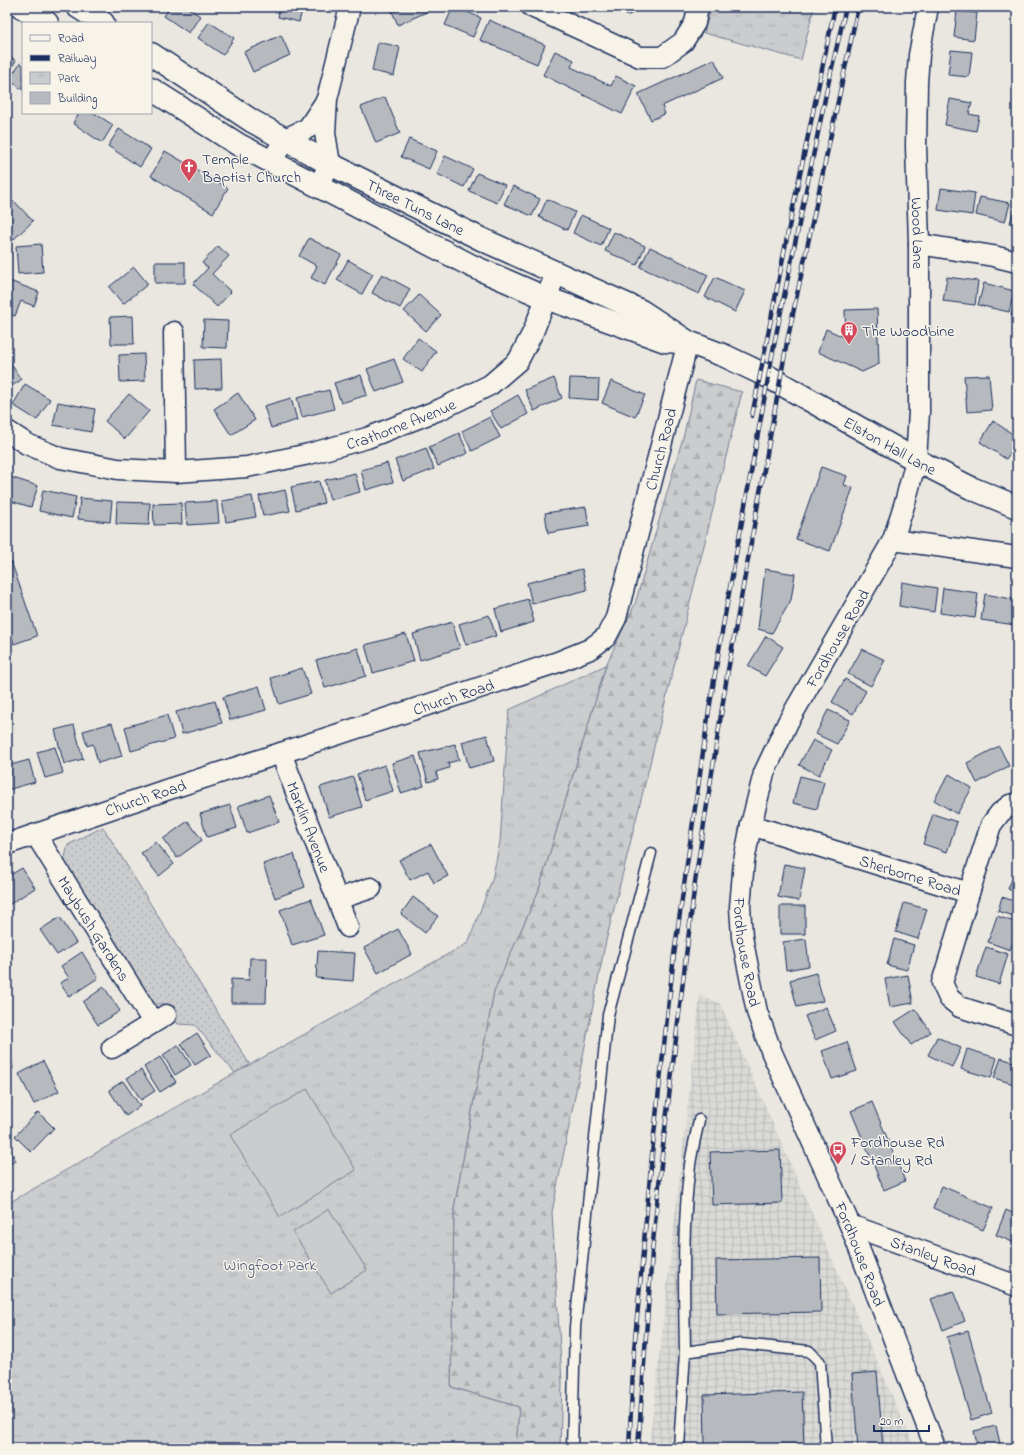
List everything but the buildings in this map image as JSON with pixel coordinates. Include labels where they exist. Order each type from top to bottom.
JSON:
[{"type":"street","points":[[22,7],[45,22]]},
{"type":"street","points":[[78,7],[101,22]]},
{"type":"street","points":[[318,186],[330,164],[325,133],[327,99],[350,7]]},
{"type":"street","points":[[532,7],[640,57],[662,57],[683,42],[695,23],[698,7]]},
{"type":"street","name":"Wood Lane","points":[[916,460],[919,412],[919,244],[916,146],[917,82],[919,55],[928,7]]},
{"type":"street","name":"Three Tuns Lane","points":[[152,55],[252,121],[330,164],[481,239],[641,311],[688,342],[725,356],[767,376]]},
{"type":"street","name":"Three Tuns Lane","points":[[152,90],[239,145],[472,266],[546,298],[665,341],[688,342]]},
{"type":"street","points":[[271,162],[285,139],[308,128],[327,99]]},
{"type":"street","points":[[919,244],[993,256],[1017,262]]},
{"type":"street","name":"Crathorne Avenue","points":[[7,432],[27,444],[60,458],[118,469],[176,472],[247,467],[309,454],[367,438],[441,409],[490,385],[518,360],[533,332],[556,273]]},
{"type":"street","points":[[174,332],[176,472]]},
{"type":"street","name":"Church Road","points":[[7,844],[166,790],[558,662],[590,649],[606,637],[616,618],[688,342]]},
{"type":"street","name":"Elston Hall Lane","points":[[767,376],[916,460],[971,488],[1017,507]]},
{"type":"street","name":"Fordhouse Road","points":[[916,460],[893,540],[788,722],[764,773],[744,861],[740,907],[742,937],[757,1012],[772,1053],[850,1225],[934,1442],[934,1448]]},
{"type":"street","points":[[893,540],[1017,557]]},
{"type":"street","name":"Marklin Avenue","points":[[281,753],[348,927]]},
{"type":"street","name":"Sherborne Road","points":[[751,825],[969,893],[991,825],[1000,813],[1010,805],[1017,804]]},
{"type":"street","name":"Maybush Gardens","points":[[36,835],[159,1018],[112,1048]]},
{"type":"street","points":[[338,899],[371,888]]},
{"type":"street","points":[[969,893],[942,983],[949,998],[960,1008],[1017,1025]]},
{"type":"street","name":"Stanley Road","points":[[850,1225],[1017,1286]]},
{"type":"lane","points":[[572,1448],[575,1326],[608,1014],[651,854]]},
{"type":"lane","points":[[679,1448],[684,1352],[686,1218],[690,1164],[699,1120]]},
{"type":"lane","points":[[684,1352],[741,1344],[809,1351],[820,1362],[826,1448]]},
{"type":"shaded area","points":[[700,996],[720,1003],[915,1448],[649,1448]]},
{"type":"green space","points":[[711,7],[814,7],[801,60],[704,33]]},
{"type":"green space","points":[[696,380],[742,392],[605,945],[552,1212],[562,1382],[560,1448],[516,1448],[519,1407],[451,1387],[454,1208],[494,991],[538,892],[606,665],[635,604],[684,434]]},
{"type":"green space","name":"Wingfoot Park","points":[[606,665],[538,892],[494,991],[454,1208],[451,1387],[519,1407],[516,1448],[7,1448],[7,1204],[235,1073],[468,943],[492,880],[500,842],[509,710]]},
{"type":"green space","points":[[103,827],[250,1065],[235,1073],[195,1025],[178,1024],[165,1004],[151,1004],[63,865],[68,845]]},
{"type":"green space","points":[[307,1089],[356,1170],[280,1217],[230,1135]]},
{"type":"green space","points":[[329,1209],[367,1270],[331,1293],[293,1232]]},
{"type":"railway","points":[[752,416],[790,222],[835,7]]},
{"type":"railway","points":[[629,1448],[634,1350],[653,1144],[674,955],[709,710],[775,340],[827,89],[846,7]]},
{"type":"railway","points":[[638,1448],[652,1252],[663,1146],[695,882],[727,676],[787,342],[858,7]]},
{"type":"place","name":"Temple Baptist Church","points":[[189,182]]},
{"type":"place","name":"The Woodbine","points":[[849,345]]},
{"type":"place","name":"Fordhouse Rd / Stanley Rd","points":[[838,1165]]}]
